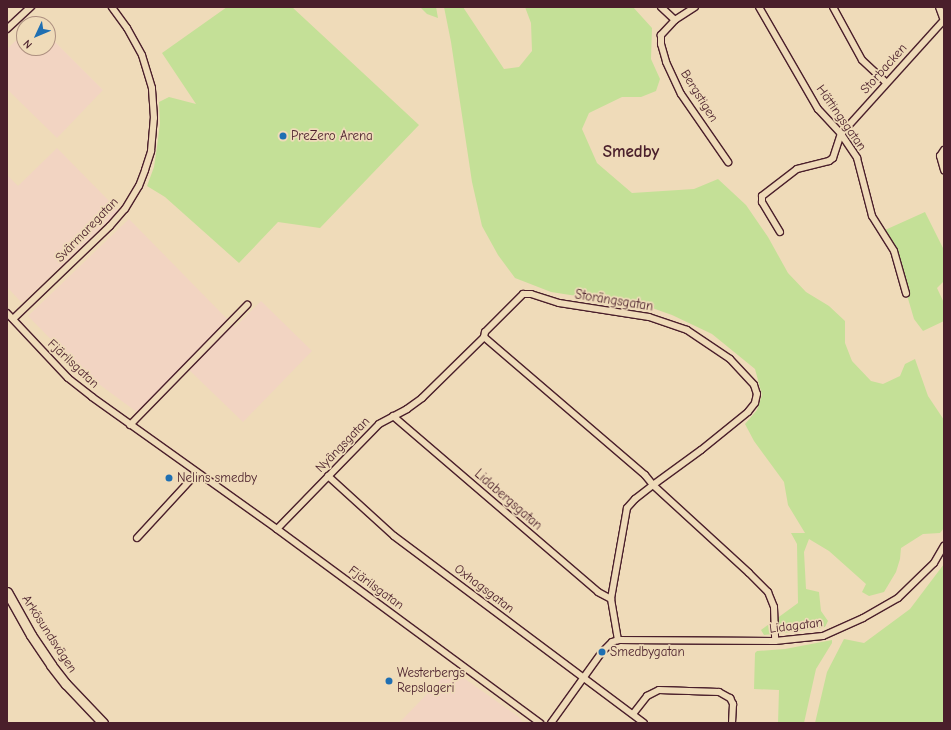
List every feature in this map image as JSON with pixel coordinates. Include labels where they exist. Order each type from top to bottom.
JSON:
[{"type":"main road","name":"Arkösundsvägen","points":[[7,592],[31,635],[51,665],[70,689],[103,723]]},
{"type":"street","points":[[7,29],[31,7]]},
{"type":"street","name":"Svärmaregatan","points":[[10,318],[110,226],[125,209],[139,186],[145,170],[150,150],[154,118],[152,88],[142,55],[127,28],[112,7]]},
{"type":"street","points":[[661,7],[675,20]]},
{"type":"street","name":"Bergstigen","points":[[695,7],[675,20],[661,35],[661,44],[666,62],[681,94],[728,162]]},
{"type":"street","name":"Hättingsgatan","points":[[759,7],[818,109],[841,134],[857,158],[872,216],[894,251],[906,293]]},
{"type":"street","points":[[833,7],[862,60],[886,82]]},
{"type":"street","points":[[939,7],[944,20]]},
{"type":"street","name":"Storbacken","points":[[841,134],[886,82],[944,20]]},
{"type":"street","points":[[780,232],[762,202],[762,196],[797,169],[829,161],[833,158],[841,134]]},
{"type":"street","points":[[944,150],[940,156],[944,170]]},
{"type":"street","name":"Storängsgatan","points":[[484,337],[485,332],[518,298],[523,294],[531,294],[559,303],[648,317],[687,330],[730,359],[754,384],[756,398],[748,412],[708,445],[653,485]]},
{"type":"street","points":[[130,424],[247,305]]},
{"type":"street","name":"Fjärilsgatan","points":[[10,318],[68,378],[197,473],[277,529],[540,723]]},
{"type":"street","points":[[484,337],[645,475],[653,485],[750,573],[768,592],[774,607],[775,641]]},
{"type":"street","name":"Nyängsgatan","points":[[277,529],[379,424],[407,409],[422,398],[484,337]]},
{"type":"street","name":"Lidabergsgatan","points":[[393,416],[598,592],[611,599]]},
{"type":"street","points":[[137,538],[197,473]]},
{"type":"street","name":"Oxhagsgatan","points":[[328,476],[394,536],[644,723]]},
{"type":"street","points":[[551,723],[606,647],[618,640],[611,599],[627,508],[635,499],[653,485]]},
{"type":"street","name":"Lidagatan","points":[[618,640],[775,641],[823,636],[898,598],[934,563],[944,546]]},
{"type":"street","points":[[633,714],[647,696],[660,690],[719,692],[730,698],[733,704],[732,723]]},
{"type":"shaded area","points":[[16,41],[16,56],[56,56],[56,43],[103,90],[57,138],[7,89],[7,49]]},
{"type":"shaded area","points":[[57,148],[119,211],[22,303],[7,287],[7,175],[18,186]]},
{"type":"shaded area","points":[[129,219],[235,327],[261,301],[312,351],[243,422],[184,365],[138,413],[84,373],[28,316]]},
{"type":"shaded area","points":[[451,669],[519,717],[523,723],[399,723]]},
{"type":"green space","name":"PreZero Arena","points":[[227,7],[292,7],[419,125],[320,228],[278,222],[239,263],[165,197],[147,186],[154,167],[157,147],[160,123],[159,102],[169,97],[196,104],[162,53]]},
{"type":"green space","points":[[420,7],[436,7],[438,18],[427,14]]},
{"type":"green space","points":[[444,7],[463,7],[504,69],[519,67],[532,51],[531,23],[525,7],[633,7],[652,28],[651,59],[660,79],[656,91],[641,97],[622,97],[589,113],[582,129],[597,163],[632,193],[694,189],[718,179],[746,205],[768,237],[788,273],[806,292],[829,306],[845,321],[845,343],[852,361],[871,381],[883,384],[900,376],[905,364],[915,359],[928,396],[944,420],[944,528],[940,533],[923,534],[901,548],[900,559],[896,572],[884,592],[869,596],[862,592],[866,584],[829,551],[809,539],[804,552],[806,589],[819,592],[821,611],[828,621],[825,627],[764,635],[761,630],[798,603],[797,544],[791,533],[805,533],[788,505],[784,482],[754,441],[745,424],[757,410],[762,395],[755,369],[712,334],[672,315],[638,303],[609,301],[551,292],[515,278],[498,255],[482,226],[472,182],[451,42]]},
{"type":"green space","points":[[925,212],[944,250],[944,281],[937,288],[944,303],[944,321],[923,331],[914,319],[904,285],[900,259],[885,230]]},
{"type":"green space","points":[[944,564],[944,723],[815,723],[827,672],[844,639],[864,643],[910,609]]},
{"type":"green space","points":[[832,640],[832,643],[816,669],[804,723],[778,723],[779,690],[754,689],[755,653],[757,651],[785,649]]},
{"type":"place","name":"PreZero Arena","points":[[283,136]]},
{"type":"place","name":"Nelins smedby","points":[[169,478]]},
{"type":"place","name":"Smedbygatan","points":[[602,652]]},
{"type":"place","name":"Westerbergs Repslageri","points":[[389,681]]},
{"type":"district","name":"Smedby","points":[[631,152]]}]
